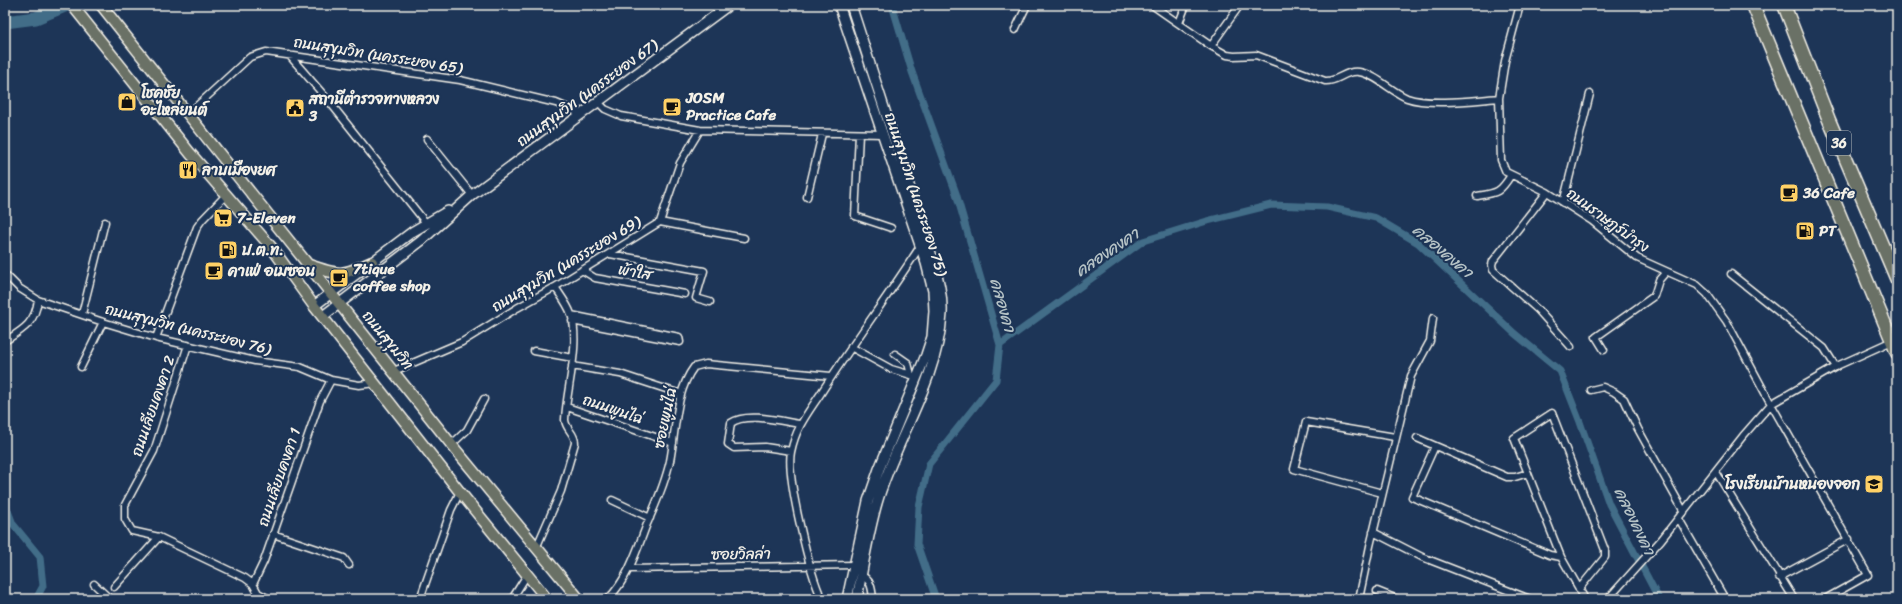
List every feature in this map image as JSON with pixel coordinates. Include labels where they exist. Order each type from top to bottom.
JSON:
[{"type":"highway","name":"36","points":[[1753,5],[1897,353]]},
{"type":"highway","name":"36","points":[[1784,5],[1829,120],[1897,280]]},
{"type":"main road","points":[[72,5],[190,153],[227,194],[272,248],[314,306],[460,492],[547,599]]},
{"type":"main road","name":"ถนนสุขุมวิท","points":[[101,5],[452,444],[579,599]]},
{"type":"main road","points":[[309,265],[340,274],[349,273],[372,262]]},
{"type":"street","name":"ถนนสุขุมวิท (นครระยอง 67)","points":[[323,316],[422,240],[472,195],[729,5]]},
{"type":"street","name":"ถนนสุขุมวิท (นครระยอง 75)","points":[[839,5],[921,245],[933,291],[934,312],[932,337],[914,376],[870,494],[847,599]]},
{"type":"street","name":"ถนนสุขุมวิท (นครระยอง 75)","points":[[851,5],[933,260],[941,290],[942,313],[939,340],[932,364],[877,504],[857,599]]},
{"type":"street","points":[[1015,30],[1027,5]]},
{"type":"street","points":[[1152,5],[1211,46],[1227,55],[1256,55],[1325,82],[1333,81],[1344,74],[1360,72],[1398,93],[1418,100],[1452,101],[1499,98]]},
{"type":"street","points":[[1179,23],[1186,5]]},
{"type":"street","points":[[1211,46],[1240,5]]},
{"type":"street","points":[[1477,196],[1496,193],[1503,189],[1511,175],[1506,172],[1501,160],[1499,98],[1505,62],[1518,5]]},
{"type":"street","name":"ถนนสุขุมวิท (นครระยอง 65)","points":[[188,114],[250,57],[266,52],[460,80],[556,103],[582,114]]},
{"type":"street","points":[[289,55],[328,100],[426,223]]},
{"type":"street","points":[[1563,203],[1590,94]]},
{"type":"street","points":[[598,102],[605,109],[621,116],[700,130],[822,134],[883,134]]},
{"type":"street","name":"ถนนสุขุมวิท (นครระยอง 69)","points":[[394,371],[462,342],[517,308],[556,287],[660,222],[680,163],[700,130]]},
{"type":"street","points":[[807,197],[822,134]]},
{"type":"street","points":[[859,134],[855,216],[891,228]]},
{"type":"street","points":[[427,138],[472,195]]},
{"type":"street","name":"ถนนราษฎร์บำรุง","points":[[1511,175],[1547,192],[1592,220],[1637,258],[1697,285],[1707,294],[1727,322],[1771,404],[1849,539],[1868,575],[1825,599]]},
{"type":"street","points":[[1547,192],[1493,261],[1492,265],[1493,270],[1538,310],[1571,347]]},
{"type":"street","points":[[156,338],[197,227],[227,194]]},
{"type":"street","name":"ถนนสุขุมวิท (นครระยอง 67)","points":[[314,306],[426,223],[461,204]]},
{"type":"street","points":[[82,314],[105,222]]},
{"type":"street","points":[[660,222],[744,238]]},
{"type":"street","points":[[822,599],[811,566],[794,491],[790,466],[791,450],[799,424],[851,347],[888,296],[921,245]]},
{"type":"street","points":[[610,254],[704,271],[696,298],[710,302]]},
{"type":"street","name":"พ้าใส","points":[[582,270],[595,278],[686,294]]},
{"type":"street","points":[[1604,350],[1596,337],[1654,296],[1659,280],[1666,272]]},
{"type":"street","name":"ถนนสุขุมวิท (นครระยอง 76)","points":[[5,274],[19,288],[38,300],[156,338],[262,362],[300,367],[331,380],[359,385],[375,383]]},
{"type":"street","points":[[1731,274],[1824,348],[1836,367]]},
{"type":"street","points":[[537,546],[561,491],[575,443],[574,436],[565,424],[572,366],[572,318],[556,287]]},
{"type":"street","points":[[5,341],[27,327],[36,312],[38,300]]},
{"type":"street","points":[[572,318],[680,342],[679,337],[615,327]]},
{"type":"street","points":[[1359,599],[1373,532],[1410,376],[1430,341],[1433,318]]},
{"type":"street","points":[[82,368],[103,322]]},
{"type":"street","points":[[1608,599],[1662,540],[1743,436],[1771,404],[1836,367],[1892,341]]},
{"type":"street","name":"ถนนเลียบคงคา 2","points":[[159,537],[132,531],[125,519],[126,505],[154,450],[188,345]]},
{"type":"street","points":[[851,347],[891,369],[914,376]]},
{"type":"street","points":[[534,351],[572,358]]},
{"type":"street","points":[[895,354],[908,363],[914,376]]},
{"type":"street","name":"ซอยพูนไฉ่","points":[[608,599],[617,590],[629,569],[663,485],[673,443],[681,394],[692,370],[702,364],[831,376]]},
{"type":"street","points":[[572,366],[620,374],[681,394]]},
{"type":"street","name":"ถนนเลียบคงคา 1","points":[[253,584],[273,534],[320,401],[331,380]]},
{"type":"street","points":[[1591,390],[1603,387],[1624,399],[1638,429],[1684,512]]},
{"type":"street","points":[[452,444],[467,430],[484,399]]},
{"type":"street","name":"ถนนพูนไฉ่","points":[[567,407],[673,443]]},
{"type":"street","points":[[1579,589],[1606,554],[1552,413],[1514,438],[1561,557],[1579,589],[1585,599]]},
{"type":"street","points":[[791,450],[765,447],[734,448],[728,444],[731,423],[737,419],[754,418],[799,424]]},
{"type":"street","points":[[1382,493],[1294,470],[1306,422],[1395,437]]},
{"type":"street","points":[[1417,438],[1507,477],[1515,477],[1528,473]]},
{"type":"street","points":[[1435,446],[1412,497],[1550,555],[1561,557]]},
{"type":"street","points":[[1716,472],[1794,599]]},
{"type":"street","points":[[420,599],[451,510],[460,492]]},
{"type":"street","points":[[612,500],[650,518]]},
{"type":"street","points":[[1679,519],[1725,599]]},
{"type":"street","points":[[1373,532],[1422,557],[1530,599]]},
{"type":"street","points":[[273,534],[344,558],[349,564]]},
{"type":"street","points":[[114,587],[159,537],[240,575],[253,584],[258,593],[269,599]]},
{"type":"street","points":[[1780,577],[1849,539]]},
{"type":"street","name":"ซอยวิลล่า","points":[[629,569],[811,566],[853,569],[862,575]]},
{"type":"street","points":[[512,599],[527,575]]},
{"type":"street","points":[[862,575],[870,582],[873,599]]},
{"type":"street","points":[[94,584],[110,599]]},
{"type":"street","points":[[1377,591],[1397,599]]},
{"type":"waterway","points":[[5,22],[36,18],[67,5]]},
{"type":"waterway","name":"คลองคา","points":[[892,5],[912,72],[956,193],[1000,345],[996,380],[929,464],[919,507],[917,544],[936,599]]},
{"type":"waterway","name":"คลองคงคา","points":[[1000,345],[1143,241],[1207,221],[1271,205],[1327,207],[1376,218],[1418,243],[1514,333],[1560,371],[1609,504],[1659,599]]},
{"type":"waterway","points":[[5,503],[13,524],[40,557],[43,586],[36,599]]},
{"type":"place","name":"โชคชัย อะไหล่ยนต์","points":[[127,102]]},
{"type":"place","name":"JOSM Practice Cafe","points":[[672,107]]},
{"type":"place","name":"สถานีตำรวจทางหลวง 3","points":[[295,108]]},
{"type":"place","name":"ลาบเมืองยศ","points":[[188,170]]},
{"type":"place","name":"36 Cafe","points":[[1789,193]]},
{"type":"place","name":"7-Eleven","points":[[223,218]]},
{"type":"place","name":"PT","points":[[1805,231]]},
{"type":"place","name":"ป.ต.ท.","points":[[228,250]]},
{"type":"place","name":"คาเฟ่ อเมซอน","points":[[214,271]]},
{"type":"place","name":"7tique coffee shop","points":[[339,278]]},
{"type":"place","name":"โรงเรียนบ้านหนองจอก","points":[[1874,484]]}]
